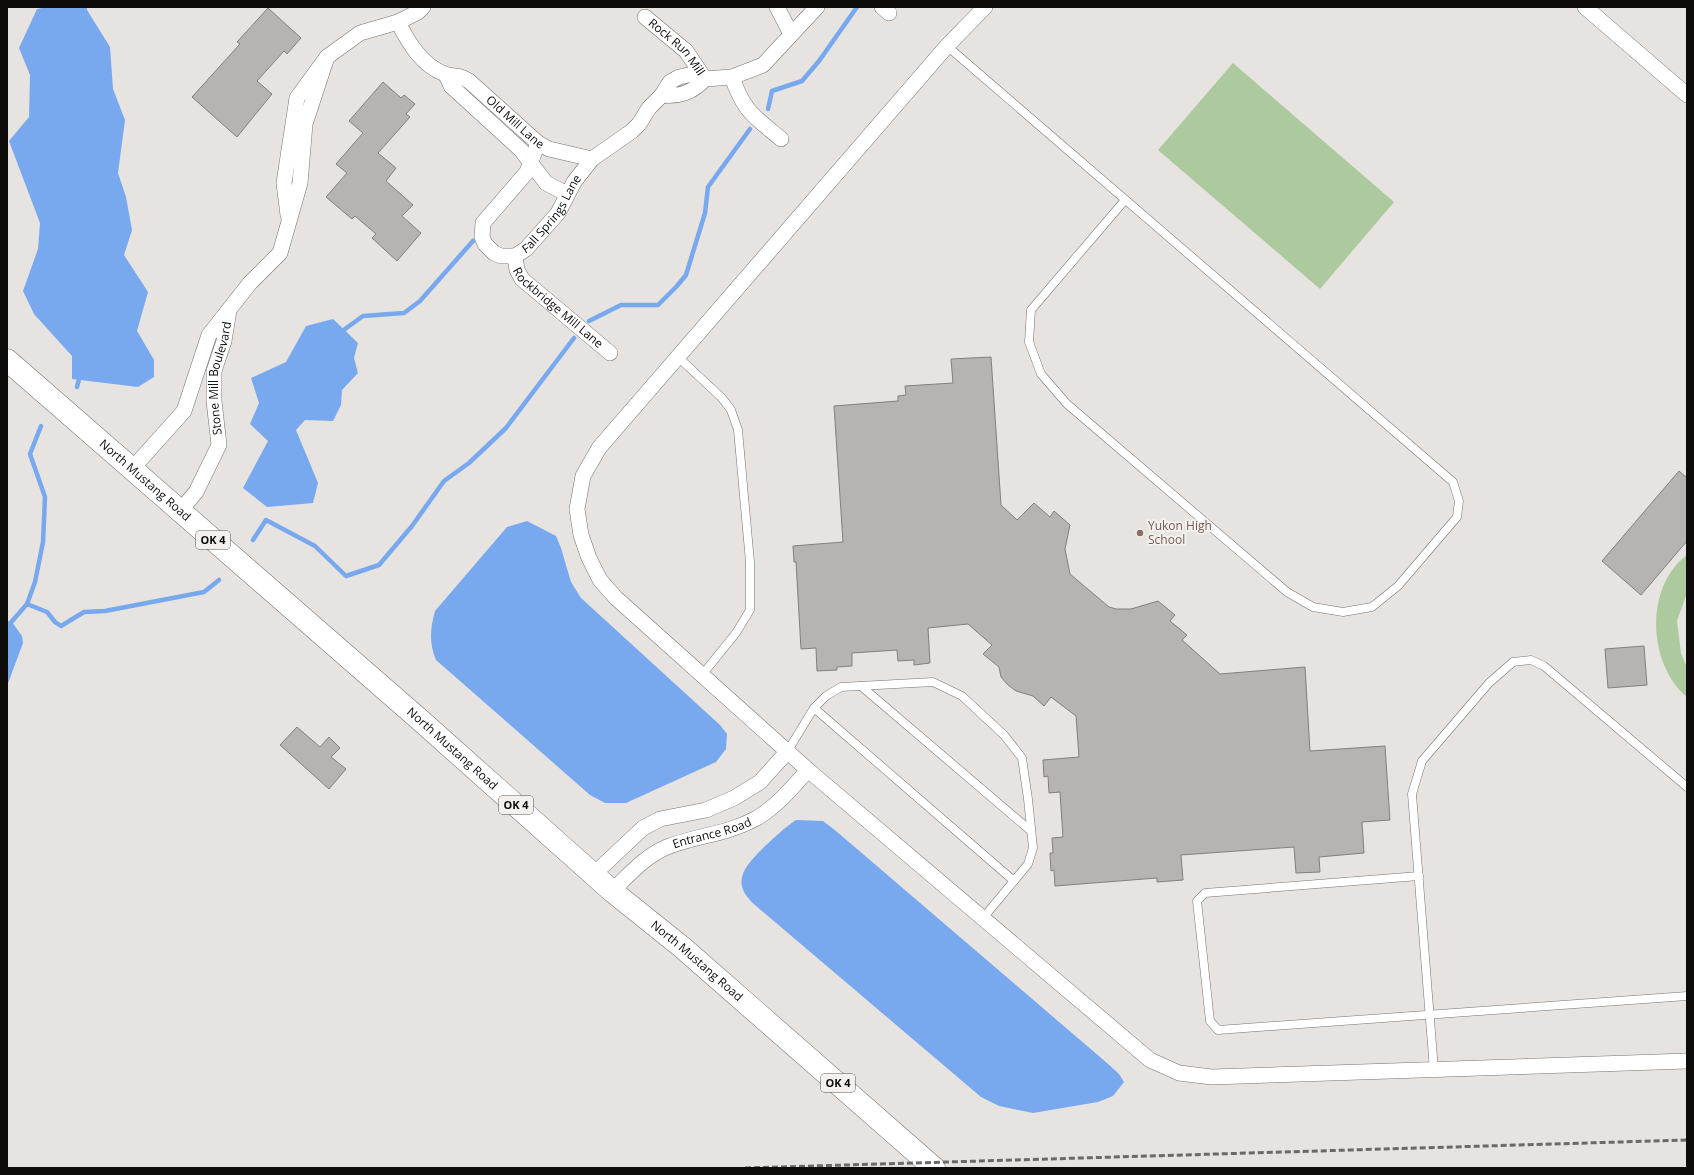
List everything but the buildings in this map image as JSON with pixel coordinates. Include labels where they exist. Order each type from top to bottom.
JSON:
[{"type":"main road","name":"North Mustang Road","points":[[7,360],[414,714],[612,891],[683,948],[934,1168]]},
{"type":"street","name":"Stone Mill Boulevard","points":[[132,469],[184,411],[209,335],[229,307],[250,283],[280,253],[289,220],[284,183],[297,145],[297,98],[327,57],[360,33],[398,22],[418,12],[423,7]]},
{"type":"street","points":[[777,7],[791,34]]},
{"type":"street","name":"Fall Springs Lane","points":[[538,143],[532,163],[524,175],[483,223],[482,237],[489,248],[501,256],[515,256],[526,249],[553,219],[574,182],[592,159],[632,131],[639,124],[649,108],[662,95],[670,82],[679,77],[693,74],[705,79],[732,77],[763,65],[818,7]]},
{"type":"street","points":[[985,7],[947,46],[600,448],[583,476],[577,509],[581,535],[588,558],[600,580],[616,598],[808,770],[1150,1060],[1179,1073],[1212,1077],[1687,1061]]},
{"type":"street","points":[[1585,7],[1685,89]]},
{"type":"street","name":"Rock Run Mill","points":[[645,17],[686,51],[705,79]]},
{"type":"street","name":"Old Mill Lane","points":[[398,22],[409,43],[418,54],[446,75],[451,86],[521,150],[546,183],[567,194]]},
{"type":"street","name":"Old Mill Lane","points":[[446,75],[460,75],[469,81],[538,143],[549,149],[592,159]]},
{"type":"street","points":[[732,77],[739,97],[746,109],[781,139]]},
{"type":"street","name":"Rockbridge Mill Lane","points":[[515,256],[517,270],[522,278],[610,353]]},
{"type":"street","name":"Stone Mill Boulevard","points":[[180,511],[196,492],[219,445],[214,389],[214,371],[224,341],[229,307]]},
{"type":"street","points":[[194,384],[214,389]]},
{"type":"street","name":"Entrance Road","points":[[594,874],[643,828],[660,818],[706,810],[734,798],[760,782],[787,752]]},
{"type":"street","name":"Entrance Road","points":[[612,891],[643,860],[666,847],[725,832],[757,817],[782,799],[808,770]]},
{"type":"lane","points":[[947,46],[1453,482],[1459,501],[1457,517],[1398,586],[1372,608],[1344,612],[1313,607],[1288,592],[1067,404],[1041,374],[1029,342],[1031,310],[1125,200]]},
{"type":"lane","points":[[678,357],[722,398],[731,410],[738,430],[750,562],[750,610],[736,633],[702,675]]},
{"type":"lane","points":[[1434,1070],[1412,794],[1422,760],[1489,684],[1513,662],[1531,660],[1544,666],[1687,787]]},
{"type":"lane","points":[[787,752],[814,708],[826,696],[841,687],[933,682],[962,696],[1004,734],[1022,758],[1033,848],[1028,864],[983,918]]},
{"type":"lane","points":[[861,686],[1031,831]]},
{"type":"lane","points":[[814,708],[1014,881]]},
{"type":"lane","points":[[1419,876],[1205,893],[1197,901],[1210,1021],[1218,1030],[1687,996]]},
{"type":"green space","points":[[1233,63],[1394,202],[1320,289],[1158,150]]},
{"type":"green space","points":[[1687,555],[1687,593],[1677,621],[1681,653],[1687,668],[1687,697],[1674,683],[1664,665],[1656,626],[1658,605],[1663,586],[1673,569]]},
{"type":"water","points":[[47,7],[87,7],[87,10],[110,47],[113,89],[125,120],[118,173],[126,197],[132,230],[124,255],[148,292],[137,331],[154,360],[154,377],[138,387],[72,379],[72,356],[34,314],[23,291],[38,249],[40,223],[9,141],[29,117],[30,75],[19,48],[37,9]]},
{"type":"water","points":[[333,319],[358,343],[354,358],[358,373],[342,390],[341,405],[333,421],[305,420],[296,430],[318,483],[313,503],[267,507],[243,488],[268,441],[250,424],[259,403],[251,378],[286,362],[306,326]]},
{"type":"water","points":[[527,521],[556,536],[571,582],[581,598],[720,725],[727,734],[726,749],[716,762],[626,803],[605,803],[590,795],[436,660],[431,642],[432,624],[435,611],[507,527]]},
{"type":"water","points":[[7,621],[12,622],[22,636],[23,643],[7,686]]},
{"type":"water","points":[[796,820],[823,821],[836,831],[1107,1063],[1119,1074],[1124,1082],[1113,1096],[1098,1102],[1033,1113],[999,1106],[981,1097],[755,905],[747,897],[741,881],[746,867],[765,846]]},
{"type":"waterway","points":[[768,109],[772,91],[802,81],[819,61],[857,7]]},
{"type":"waterway","points":[[589,321],[621,305],[658,305],[677,286],[686,275],[705,213],[708,187],[750,129]]},
{"type":"waterway","points":[[345,329],[363,316],[404,313],[420,301],[473,241]]},
{"type":"waterway","points":[[253,540],[266,520],[315,546],[346,576],[379,565],[412,526],[444,481],[469,463],[506,428],[574,338]]},
{"type":"waterway","points":[[77,387],[80,375]]},
{"type":"waterway","points":[[7,627],[27,604],[35,582],[43,542],[45,497],[30,454],[41,426]]},
{"type":"waterway","points":[[27,604],[47,612],[55,622],[61,626],[84,612],[105,611],[204,592],[219,580]]},
{"type":"railway","points":[[745,1168],[1687,1140]]},
{"type":"place","name":"Yukon High School","points":[[1140,533]]}]
